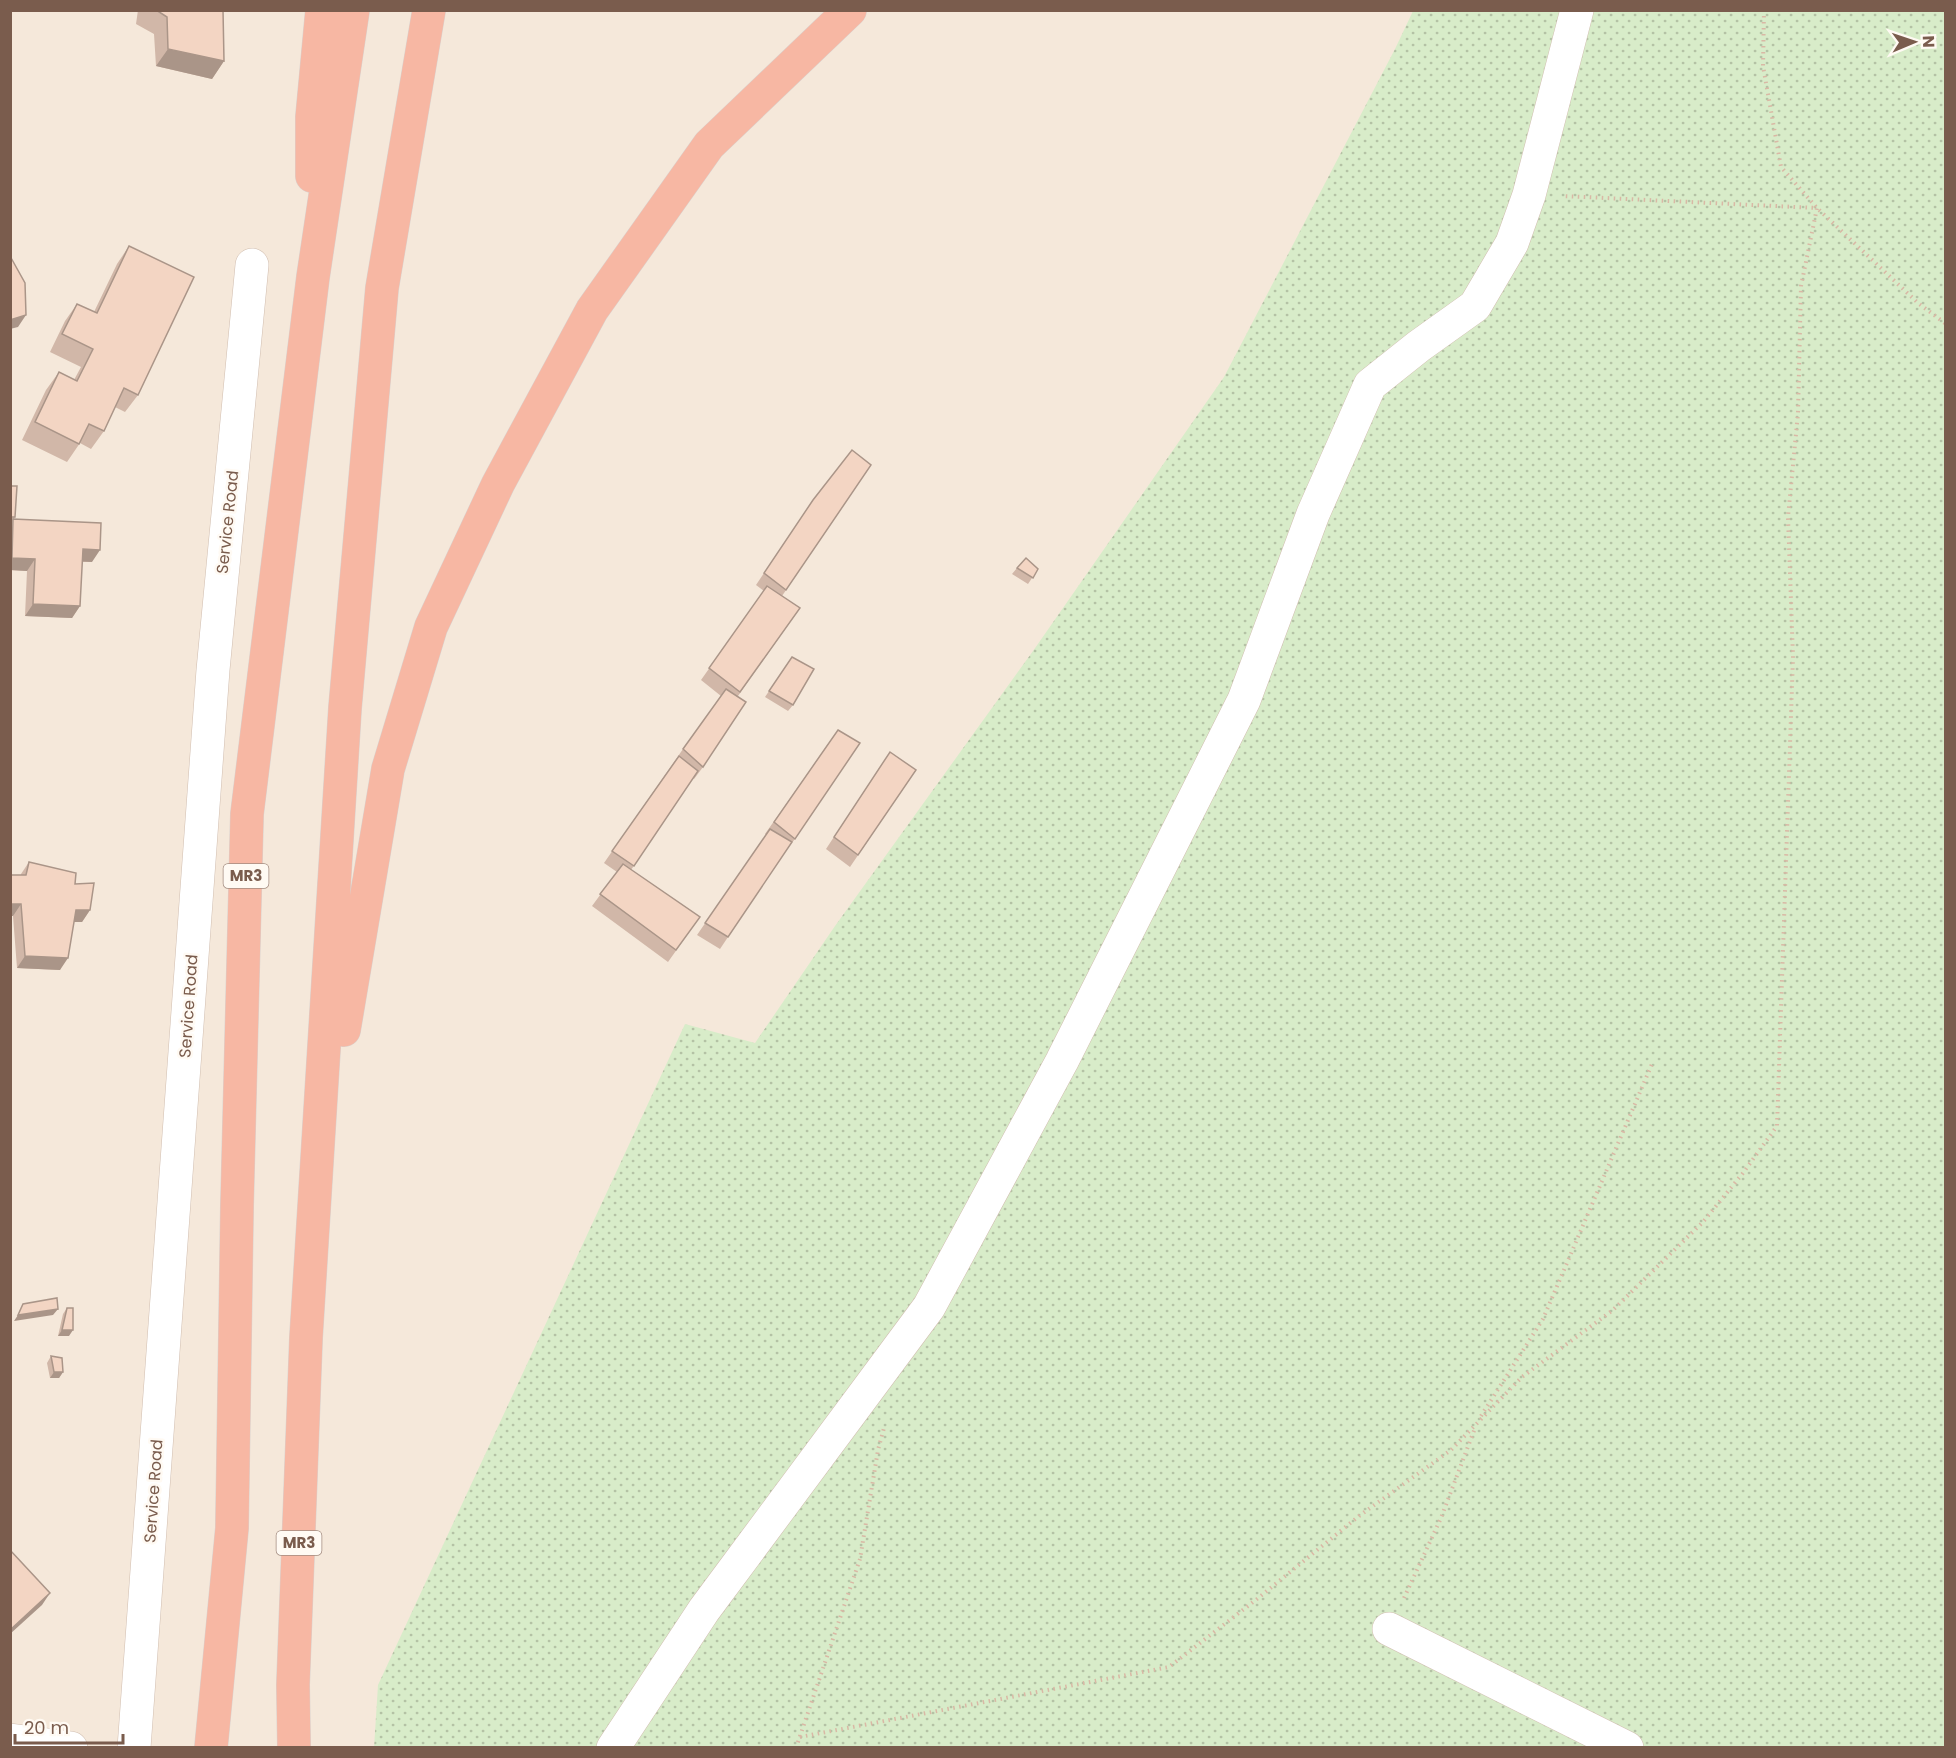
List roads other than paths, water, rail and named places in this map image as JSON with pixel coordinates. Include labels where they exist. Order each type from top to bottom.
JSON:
[{"type":"highway","points":[[313,277],[312,117],[322,10]]},
{"type":"highway","name":"MR3","points":[[211,1748],[232,1528],[237,1218],[248,814],[313,277],[353,10]]},
{"type":"highway","name":"MR3","points":[[294,1748],[293,1685],[306,1338],[345,708],[382,288],[429,10]]},
{"type":"highway","points":[[306,1338],[343,1038],[386,781],[431,627],[498,484],[592,310],[709,146],[850,10]]},
{"type":"street","points":[[613,1748],[704,1610],[929,1307],[1062,1061],[1244,700],[1313,514],[1370,385],[1475,306],[1512,243],[1529,195],[1577,10]]},
{"type":"street","name":"Service Road","points":[[134,1748],[213,670],[252,265]]},
{"type":"street","points":[[1389,1629],[1628,1748]]},
{"type":"street","points":[[10,1740],[71,1748]]}]
